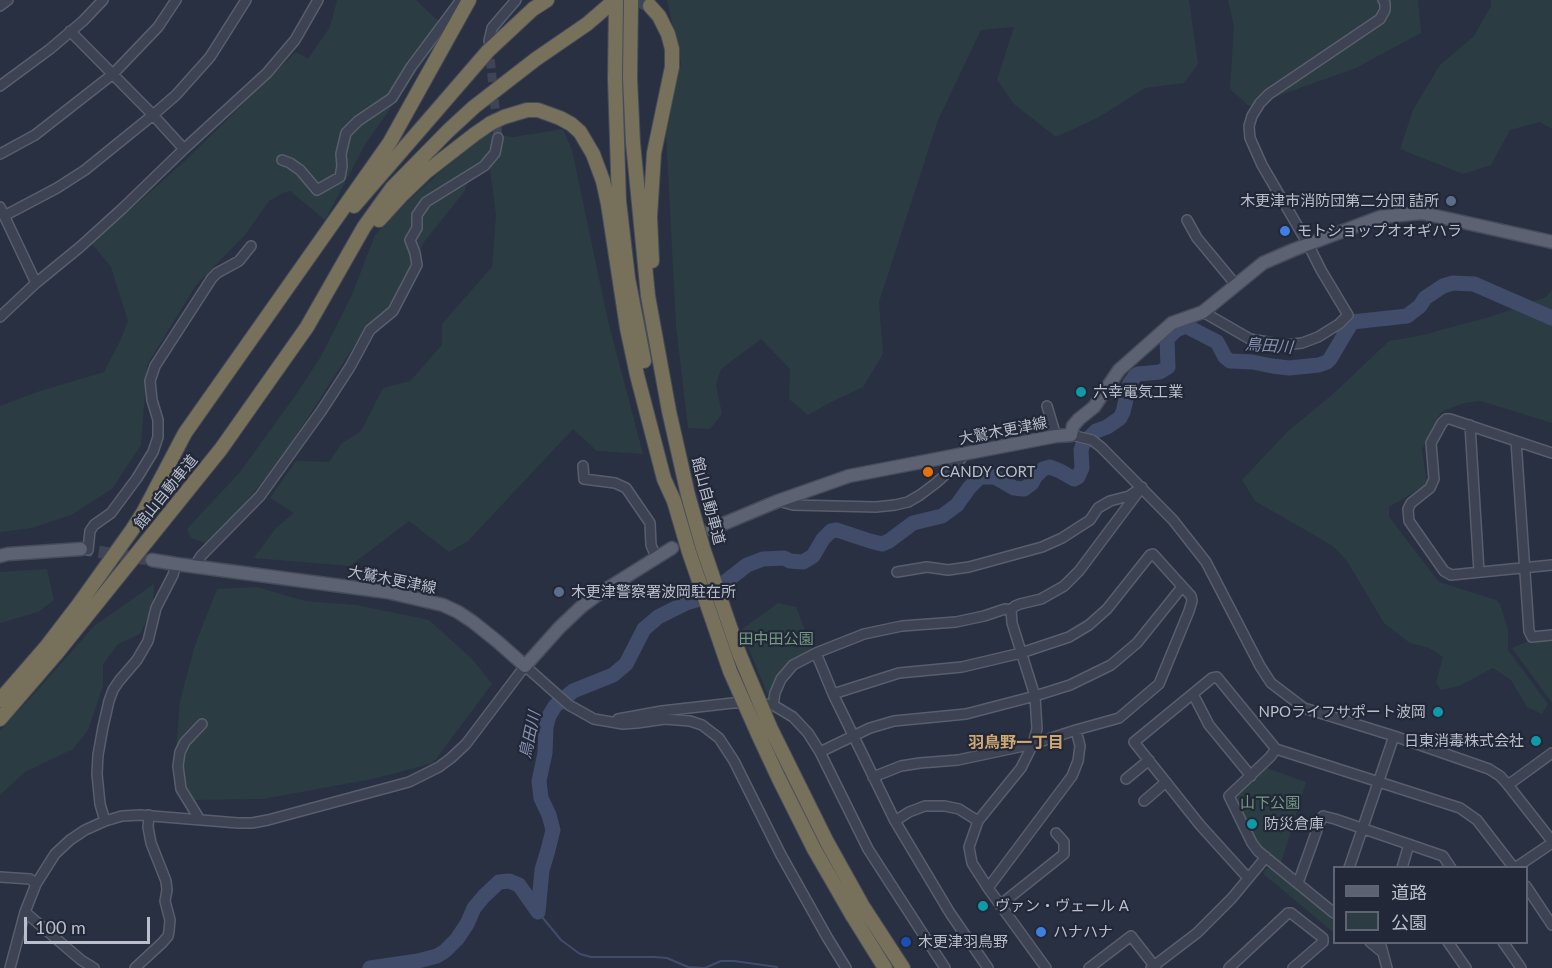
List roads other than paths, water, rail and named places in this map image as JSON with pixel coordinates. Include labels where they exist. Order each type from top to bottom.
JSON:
[{"type":"highway","points":[[299,272],[390,142],[469,0]]},
{"type":"highway","points":[[299,272],[488,51],[533,9],[547,0]]},
{"type":"highway","points":[[339,271],[364,227],[392,188],[448,131],[501,84],[587,24],[616,0]]},
{"type":"highway","name":"館山自動車道","points":[[616,0],[616,151],[623,238],[636,324],[674,501],[722,648],[758,734],[814,849],[885,968]]},
{"type":"highway","name":"館山自動車道","points":[[631,0],[630,78],[633,143],[648,296],[669,411],[688,495],[703,548],[739,653],[770,727],[827,842],[862,905],[903,968]]},
{"type":"highway","points":[[648,296],[653,275],[650,217],[654,153],[672,58],[668,34],[659,16],[650,6]]},
{"type":"highway","points":[[339,271],[380,217],[401,196],[442,159],[491,123],[516,113],[538,110],[550,113],[571,124],[580,132],[590,148],[603,181],[637,375],[664,479],[674,501]]},
{"type":"highway","name":"館山自動車道","points":[[0,719],[56,654],[221,449],[308,327],[339,271]]},
{"type":"highway","name":"館山自動車道","points":[[0,700],[59,630],[132,530],[185,433],[299,272]]},
{"type":"main road","name":"大鷲木更津線","points":[[711,529],[778,501],[849,476],[1071,435],[1073,426],[1094,407],[1119,370],[1172,323],[1203,312],[1263,263],[1380,217],[1422,213],[1552,242]]},
{"type":"main road","points":[[525,666],[581,607],[672,548]]},
{"type":"main road","points":[[0,556],[85,550]]},
{"type":"main road","name":"大鷲木更津線","points":[[152,560],[387,592],[443,605],[473,622],[525,666]]},
{"type":"street","points":[[0,6],[8,0]]},
{"type":"street","points":[[0,86],[50,49],[83,21],[103,0]]},
{"type":"street","points":[[0,154],[35,135],[113,74],[158,27],[176,0]]},
{"type":"street","points":[[4,216],[57,188],[85,170],[176,95],[210,57],[246,0]]},
{"type":"street","points":[[0,317],[36,283],[89,239],[267,73],[295,40],[317,0]]},
{"type":"street","points":[[282,160],[300,170],[316,190],[340,177],[341,154],[346,133],[358,121],[392,98],[411,67],[461,0]]},
{"type":"street","points":[[489,40],[492,28],[516,0]]},
{"type":"street","points":[[1203,312],[1250,339],[1285,345],[1302,343],[1318,337],[1339,324],[1348,315],[1262,165],[1250,138],[1249,126],[1260,103],[1269,94],[1380,19],[1385,10],[1383,0]]},
{"type":"street","points":[[70,31],[184,149]]},
{"type":"street","points":[[194,567],[201,556],[260,496],[322,410],[350,367],[370,330],[393,311],[417,265],[410,240],[417,228],[417,215],[426,202],[484,166],[495,153],[498,138]]},
{"type":"street","points":[[0,207],[36,283]]},
{"type":"street","points":[[1188,220],[1197,238],[1236,285]]},
{"type":"street","points":[[85,550],[94,525],[111,513],[153,452],[158,437],[158,420],[152,400],[150,381],[155,366],[213,278],[217,273],[239,261],[251,246]]},
{"type":"street","points":[[1047,406],[1056,436]]},
{"type":"street","points":[[1552,453],[1446,419],[1431,444],[1434,479],[1430,489],[1411,503],[1408,509],[1409,521],[1444,571],[1451,575],[1552,565]]},
{"type":"street","points":[[1470,425],[1479,572]]},
{"type":"street","points":[[1071,435],[1092,440],[1101,447],[1173,520],[1206,562],[1271,683],[1304,708],[1394,736],[1489,769],[1500,776],[1552,842],[1516,866]]},
{"type":"street","points":[[1516,441],[1529,631],[1532,637],[1552,635]]},
{"type":"street","points":[[778,501],[792,505],[876,507],[908,502],[936,483],[957,464],[965,453]]},
{"type":"street","points":[[583,466],[584,479],[615,483],[626,488],[650,523],[651,545],[656,557]]},
{"type":"street","points":[[897,572],[927,567],[948,570],[969,567],[1042,548],[1090,520],[1098,508],[1110,501],[1128,496],[1142,487]]},
{"type":"street","points":[[1011,610],[1020,604],[1046,597],[1064,586],[1079,571],[1142,487]]},
{"type":"street","points":[[833,694],[899,673],[962,667],[1021,653],[1069,637],[1089,625],[1107,609],[1150,555],[1154,554],[1191,596],[1192,601],[1159,684],[1119,718],[1033,744],[957,760],[901,766],[873,777]]},
{"type":"street","points":[[105,821],[100,804],[98,755],[113,690],[137,660],[148,641],[156,608],[173,575],[176,564]]},
{"type":"street","points":[[820,752],[853,735],[894,721],[966,714],[1070,685],[1111,665],[1137,643],[1182,587]]},
{"type":"street","points":[[773,705],[775,693],[782,679],[794,665],[816,653],[864,634],[902,626],[956,622],[1005,609],[1011,610]]},
{"type":"street","points":[[1011,610],[1012,623],[1035,696],[1037,729],[1033,744],[1021,768],[978,821],[969,846],[972,863],[987,888],[1046,968]]},
{"type":"street","points":[[816,653],[833,694],[895,821],[950,913],[988,968]]},
{"type":"street","points":[[10,968],[25,912],[36,884],[55,854],[85,830],[122,816],[149,815],[238,824],[267,820],[409,782],[439,767],[465,744],[525,666],[569,705],[594,719],[623,724],[665,719],[690,721],[702,725],[718,738],[734,761],[781,855],[846,968]]},
{"type":"street","points":[[1248,878],[1200,825],[1134,741],[1212,678],[1217,677],[1276,749],[1460,808],[1477,819],[1513,866]]},
{"type":"street","points":[[1193,694],[1209,725],[1251,776]]},
{"type":"street","points":[[606,721],[662,711],[733,703],[773,705],[793,717],[808,733],[820,752],[868,849],[945,968]]},
{"type":"street","points":[[200,820],[181,789],[178,766],[180,752],[185,742],[202,724]]},
{"type":"street","points":[[987,888],[1072,776],[1078,761],[1080,746],[1076,730]]},
{"type":"street","points":[[1349,866],[1394,736]]},
{"type":"street","points":[[1276,749],[1229,796],[1258,851],[1333,911]]},
{"type":"street","points":[[1508,784],[1552,754]]},
{"type":"street","points":[[1126,779],[1149,760]]},
{"type":"street","points":[[1144,801],[1166,782]]},
{"type":"street","points":[[895,821],[925,806],[945,806],[959,809],[978,821]]},
{"type":"street","points":[[135,968],[162,943],[169,931],[170,920],[165,901],[166,881],[151,843],[148,827],[149,815]]},
{"type":"street","points":[[1298,883],[1323,816],[1443,856],[1450,866]]},
{"type":"street","points":[[1000,905],[1064,854],[1064,842],[1056,833]]},
{"type":"street","points":[[1402,866],[1409,843]]},
{"type":"street","points":[[1089,968],[1131,936],[1153,967],[1197,933],[1232,898],[1266,857]]},
{"type":"street","points":[[0,877],[30,879],[36,884]]},
{"type":"street","points":[[1528,888],[1552,925]]},
{"type":"street","points":[[25,912],[81,960],[94,968]]},
{"type":"street","points":[[1229,968],[1288,913],[1323,938],[1323,942],[1293,968]]},
{"type":"street","points":[[1449,944],[1466,968]]},
{"type":"street","points":[[1504,944],[1521,968]]},
{"type":"street","points":[[1381,947],[1387,968]]},
{"type":"street","points":[[1514,968],[1521,968]]},
{"type":"waterway","name":"鳥田川","points":[[538,912],[542,870],[553,830],[541,798],[539,781],[549,716],[555,706],[573,691],[613,675],[626,664],[644,629],[658,617],[686,603],[706,597],[747,565],[763,559],[784,558],[803,562],[813,556],[823,539],[831,531],[837,530],[882,544],[889,541],[913,523],[942,516],[957,505],[979,478],[995,477],[1014,488],[1024,489],[1043,469],[1050,467],[1074,479],[1078,477],[1082,468],[1083,444],[1096,431],[1120,418],[1130,383],[1135,376],[1160,372],[1168,367],[1167,339],[1176,330],[1186,326],[1217,342],[1225,357],[1230,361],[1289,368],[1327,362],[1352,322],[1407,316],[1420,306],[1425,298],[1443,286],[1453,283],[1474,284],[1552,318]]},
{"type":"waterway","name":"鳥田川","points":[[370,968],[418,961],[437,956],[445,951],[457,939],[474,908],[499,882],[509,881],[519,885],[538,912]]},
{"type":"waterway","points":[[538,912],[561,940],[580,954],[591,957],[667,958],[688,967],[705,968],[721,961],[777,967]]},
{"type":"tunnel","points":[[639,0],[650,6]]},
{"type":"tunnel","points":[[489,46],[498,138]]},
{"type":"tunnel","points":[[81,549],[152,560]]},
{"type":"place","name":"木更津市消防団第二分団 詰所","points":[[1451,201]]},
{"type":"place","name":"モトショップオオギハラ","points":[[1285,231]]},
{"type":"place","name":"六幸電気工業","points":[[1081,392]]},
{"type":"place","name":"CANDY CORT","points":[[928,472]]},
{"type":"place","name":"木更津警察署波岡駐在所","points":[[559,592]]},
{"type":"place","name":"NPOライフサポート波岡","points":[[1438,712]]},
{"type":"place","name":"日東消毒株式会社","points":[[1536,741]]},
{"type":"place","name":"防災倉庫","points":[[1252,824]]},
{"type":"place","name":"ヴァン・ヴェール A","points":[[983,906]]},
{"type":"place","name":"ハナハナ","points":[[1041,932]]},
{"type":"place","name":"木更津羽鳥野","points":[[906,942]]},
{"type":"district","name":"羽鳥野一丁目","points":[[1016,743]]},
{"type":"park label","name":"田中田公園","points":[[776,639]]},
{"type":"park label","name":"山下公園","points":[[1270,803]]}]
